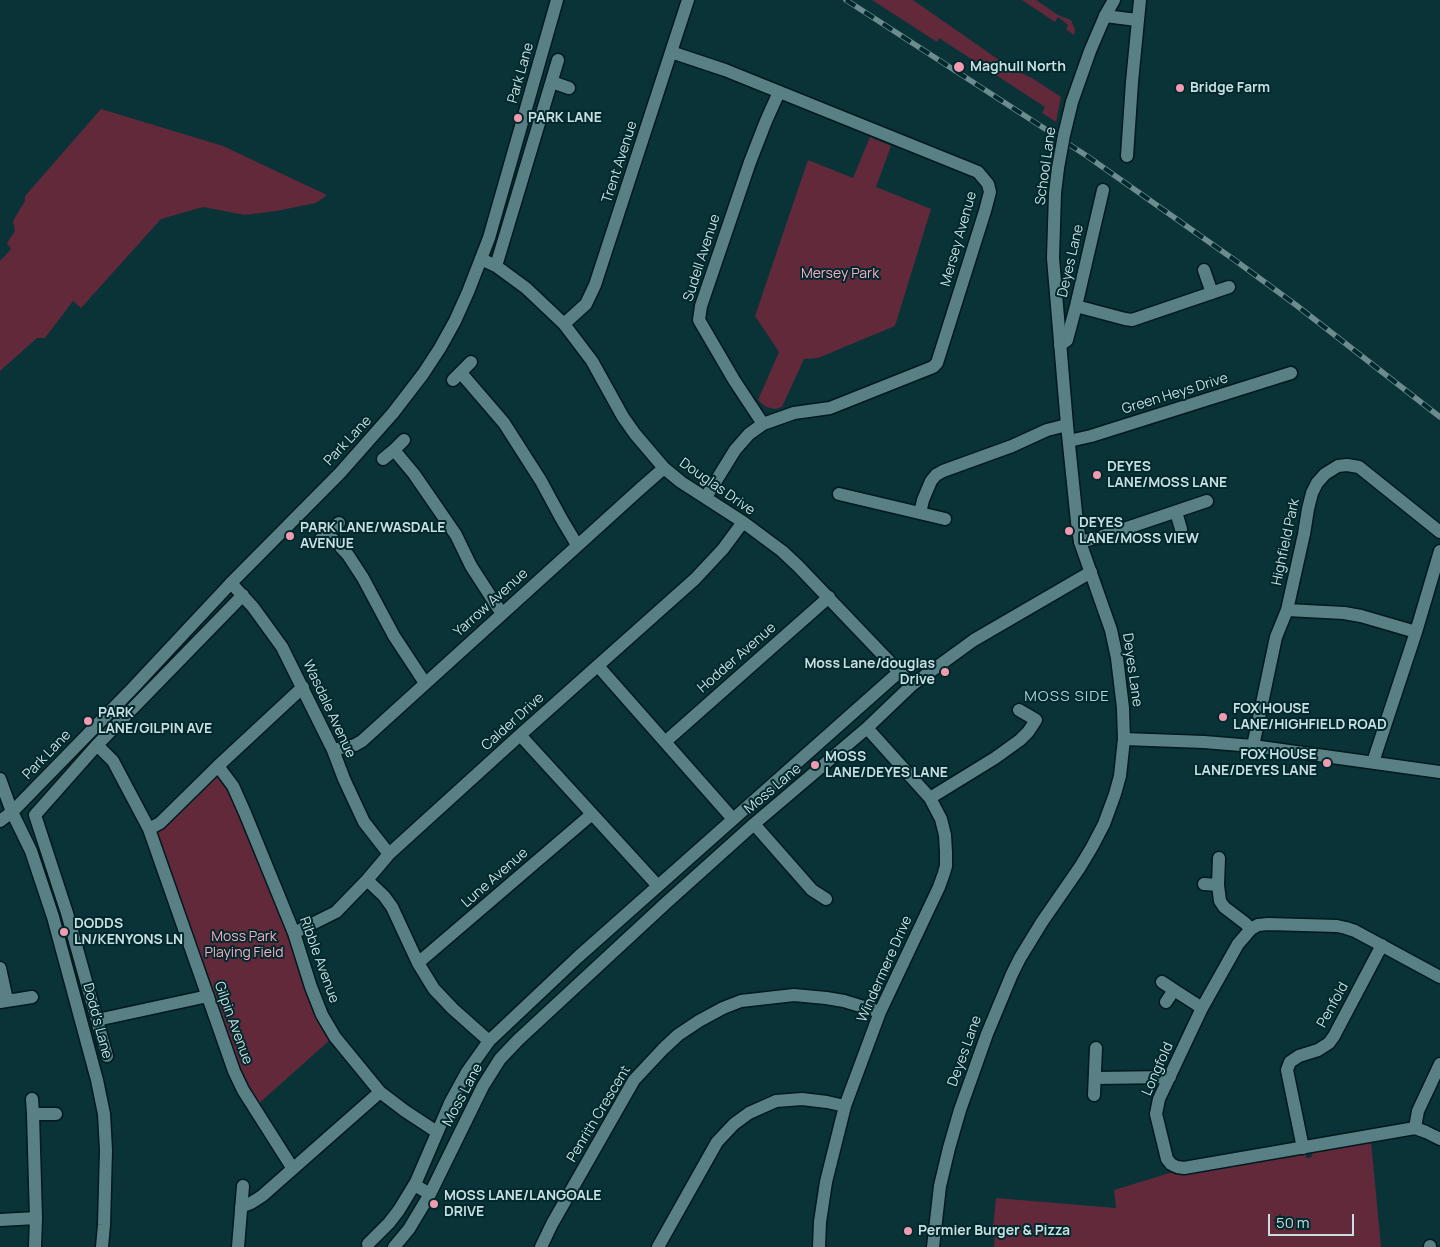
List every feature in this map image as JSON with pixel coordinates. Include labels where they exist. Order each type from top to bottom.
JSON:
[{"type":"street","name":"Park Lane","points":[[0,821],[12,812],[131,690],[231,583],[340,473],[374,436],[423,374],[448,335],[468,292],[489,238],[556,0]]},
{"type":"street","name":"Trent Avenue","points":[[564,324],[586,304],[595,285],[688,0]]},
{"type":"street","name":"School Lane","points":[[1060,345],[1053,258],[1058,168],[1072,102],[1090,51],[1114,0]]},
{"type":"street","points":[[1128,156],[1132,82],[1140,0]]},
{"type":"street","points":[[1105,16],[1137,20]]},
{"type":"street","name":"Mersey Avenue","points":[[671,52],[725,70],[978,172],[988,184],[990,192],[938,363],[830,408],[794,413],[763,424],[749,434],[735,450],[706,498]]},
{"type":"street","points":[[496,266],[558,60]]},
{"type":"street","points":[[552,82],[569,88]]},
{"type":"street","name":"Sudell Avenue","points":[[763,424],[734,380],[699,320],[750,162],[779,92]]},
{"type":"street","name":"Deyes Lane","points":[[933,1247],[940,1186],[949,1148],[960,1110],[991,1026],[1020,958],[1084,860],[1104,824],[1120,776],[1124,739],[1123,708],[1117,658],[1111,630],[1080,542],[1060,345],[1067,340],[1103,190]]},
{"type":"street","name":"Douglas Drive","points":[[481,260],[496,266],[526,288],[564,324],[592,361],[623,417],[664,468],[681,482],[743,522],[782,551],[912,685]]},
{"type":"street","points":[[1204,270],[1212,293]]},
{"type":"street","points":[[1076,306],[1132,320],[1230,287]]},
{"type":"street","points":[[471,362],[457,377],[508,429],[541,480],[577,545]]},
{"type":"street","name":"Green Heys Drive","points":[[1069,441],[1091,436],[1291,373]]},
{"type":"street","points":[[920,513],[923,500],[936,475],[1012,446],[1047,430],[1067,425]]},
{"type":"street","points":[[383,459],[404,440]]},
{"type":"street","points":[[394,450],[414,474],[456,535],[471,566],[502,614]]},
{"type":"street","name":"Highfield Park","points":[[1253,746],[1276,638],[1287,610],[1312,493],[1317,483],[1325,474],[1338,466],[1359,467],[1440,532]]},
{"type":"street","name":"Yarrow Avenue","points":[[333,750],[355,745],[362,741],[664,468]]},
{"type":"street","points":[[839,494],[945,519]]},
{"type":"street","points":[[1080,542],[1207,501]]},
{"type":"street","points":[[1176,512],[1182,529]]},
{"type":"street","name":"Calder Drive","points":[[294,933],[336,912],[390,854],[520,735],[695,580],[723,549],[743,522]]},
{"type":"street","points":[[339,523],[323,537],[336,542],[348,555],[363,578],[394,636],[425,683]]},
{"type":"street","points":[[1373,762],[1416,632],[1440,550]]},
{"type":"street","name":"Moss Lane","points":[[394,1247],[409,1229],[430,1194],[483,1086],[500,1059],[518,1040],[754,824],[868,728],[912,685],[974,640],[1091,572]]},
{"type":"street","name":"Wasdale Avenue","points":[[231,583],[243,595],[282,647],[333,750],[364,822],[390,854]]},
{"type":"street","points":[[97,745],[243,595]]},
{"type":"street","name":"Hodder Avenue","points":[[665,742],[828,597]]},
{"type":"street","points":[[1287,610],[1344,613],[1416,632]]},
{"type":"street","points":[[598,666],[733,819]]},
{"type":"street","points":[[364,1242],[389,1223],[399,1210],[416,1182],[450,1103],[467,1072],[489,1041],[572,963],[899,672]]},
{"type":"street","points":[[149,830],[160,823],[303,687]]},
{"type":"street","points":[[930,798],[995,758],[1020,740],[1036,720],[1019,710]]},
{"type":"street","name":"Windermere Drive","points":[[820,1247],[820,1222],[826,1182],[845,1106],[880,1012],[944,873],[946,852],[941,819],[930,798],[868,728]]},
{"type":"street","points":[[520,735],[658,886]]},
{"type":"street","points":[[1124,739],[1253,746],[1440,772]]},
{"type":"street","name":"Dodd's Lane","points":[[97,745],[35,815],[67,913],[107,1056]]},
{"type":"street","name":"Gilpin Avenue","points":[[97,745],[113,761],[149,830],[234,1071],[292,1169]]},
{"type":"street","name":"Ribble Avenue","points":[[218,766],[233,786],[245,813],[294,933],[322,1015],[336,1038],[380,1092],[437,1132]]},
{"type":"street","name":"Dodd's Lane","points":[[0,779],[12,812],[31,851],[53,917],[97,1080],[104,1114],[106,1150],[106,1190],[102,1247]]},
{"type":"street","name":"Lune Avenue","points":[[418,963],[592,814]]},
{"type":"street","points":[[754,824],[812,890],[826,899]]},
{"type":"street","points":[[1219,858],[1218,884],[1220,901],[1224,907],[1245,922],[1251,929],[1262,924],[1336,926],[1355,931],[1440,977]]},
{"type":"street","points":[[367,880],[384,896],[392,907],[418,963],[434,989],[489,1041]]},
{"type":"street","points":[[1204,884],[1218,884]]},
{"type":"street","points":[[53,917],[67,913]]},
{"type":"street","name":"Longfold","points":[[1251,929],[1238,944],[1202,1008],[1159,1099],[1156,1114],[1165,1152],[1171,1164],[1184,1168],[1415,1128]]},
{"type":"street","name":"Penfold","points":[[1303,1148],[1288,1074],[1290,1062],[1329,1043],[1382,945]]},
{"type":"street","points":[[572,963],[585,977]]},
{"type":"street","points":[[0,968],[4,1001],[32,997]]},
{"type":"street","points":[[1162,982],[1202,1008]]},
{"type":"street","points":[[1166,1002],[1174,990]]},
{"type":"street","name":"Penrith Crescent","points":[[541,1247],[552,1224],[634,1080],[678,1035],[723,1008],[741,1001],[794,995],[844,1001],[880,1012]]},
{"type":"street","points":[[97,1020],[208,996]]},
{"type":"street","points":[[1094,1095],[1096,1048]]},
{"type":"street","points":[[1440,1064],[1418,1111],[1415,1128],[1440,1140]]},
{"type":"street","points":[[1095,1078],[1170,1077]]},
{"type":"street","points":[[241,1207],[262,1196],[380,1092]]},
{"type":"street","points":[[32,1099],[36,1218],[35,1247]]},
{"type":"street","points":[[658,1247],[717,1142],[734,1124],[760,1108],[776,1101],[802,1099],[845,1106]]},
{"type":"street","points":[[33,1114],[56,1114]]},
{"type":"street","points":[[416,1182],[418,1188],[430,1194]]},
{"type":"street","points":[[238,1247],[243,1186]]},
{"type":"street","points":[[0,1220],[36,1218]]},
{"type":"green space","points":[[872,0],[913,0],[1012,69],[1032,78],[1061,97],[1056,122],[1042,113],[1045,107],[939,38],[937,42]]},
{"type":"green space","points":[[1022,0],[1036,0],[1058,15],[1071,20],[1075,30],[1074,35],[1066,29],[1068,25],[1058,17],[1055,22]]},
{"type":"green space","points":[[101,109],[223,146],[327,195],[316,203],[276,211],[245,215],[203,207],[161,219],[81,308],[73,301],[45,338],[37,338],[0,371],[0,261],[11,249],[7,243],[15,231],[13,221],[25,201],[25,196]]},
{"type":"green space","name":"Mersey Park","points":[[870,137],[891,146],[876,187],[931,209],[895,326],[818,358],[804,359],[782,407],[775,409],[766,407],[758,400],[779,352],[755,316],[808,160],[853,178]]},
{"type":"green space","name":"Moss Park Playing Field","points":[[218,770],[229,789],[331,1039],[256,1106],[236,1071],[153,833]]},
{"type":"green space","points":[[1371,1141],[1381,1247],[994,1247],[995,1232],[986,1231],[987,1227],[993,1227],[996,1198],[1116,1208],[1114,1190],[1173,1172],[1306,1153],[1306,1158],[1312,1157],[1311,1152]]},
{"type":"railway","points":[[846,0],[1087,156],[1296,305],[1440,417]]},
{"type":"place","name":"Maghull North","points":[[959,67]]},
{"type":"place","name":"Bridge Farm","points":[[1180,88]]},
{"type":"place","name":"PARK LANE","points":[[518,118]]},
{"type":"place","name":"DEYES LANE/MOSS LANE","points":[[1097,475]]},
{"type":"place","name":"DEYES LANE/MOSS VIEW","points":[[1069,531]]},
{"type":"place","name":"PARK LANE/WASDALE AVENUE","points":[[290,536]]},
{"type":"place","name":"Moss Lane/douglas Drive","points":[[945,672]]},
{"type":"place","name":"FOX HOUSE LANE/HIGHFIELD ROAD","points":[[1223,717]]},
{"type":"place","name":"PARK LANE/GILPIN AVE","points":[[88,721]]},
{"type":"place","name":"FOX HOUSE LANE/DEYES LANE","points":[[1327,763]]},
{"type":"place","name":"MOSS LANE/DEYES LANE","points":[[815,765]]},
{"type":"place","name":"DODDS LN/KENYONS LN","points":[[64,932]]},
{"type":"place","name":"MOSS LANE/LANGOALE DRIVE","points":[[434,1204]]},
{"type":"place","name":"Permier Burger & Pizza","points":[[908,1231]]},
{"type":"district","name":"MOSS SIDE","points":[[1067,697]]}]
